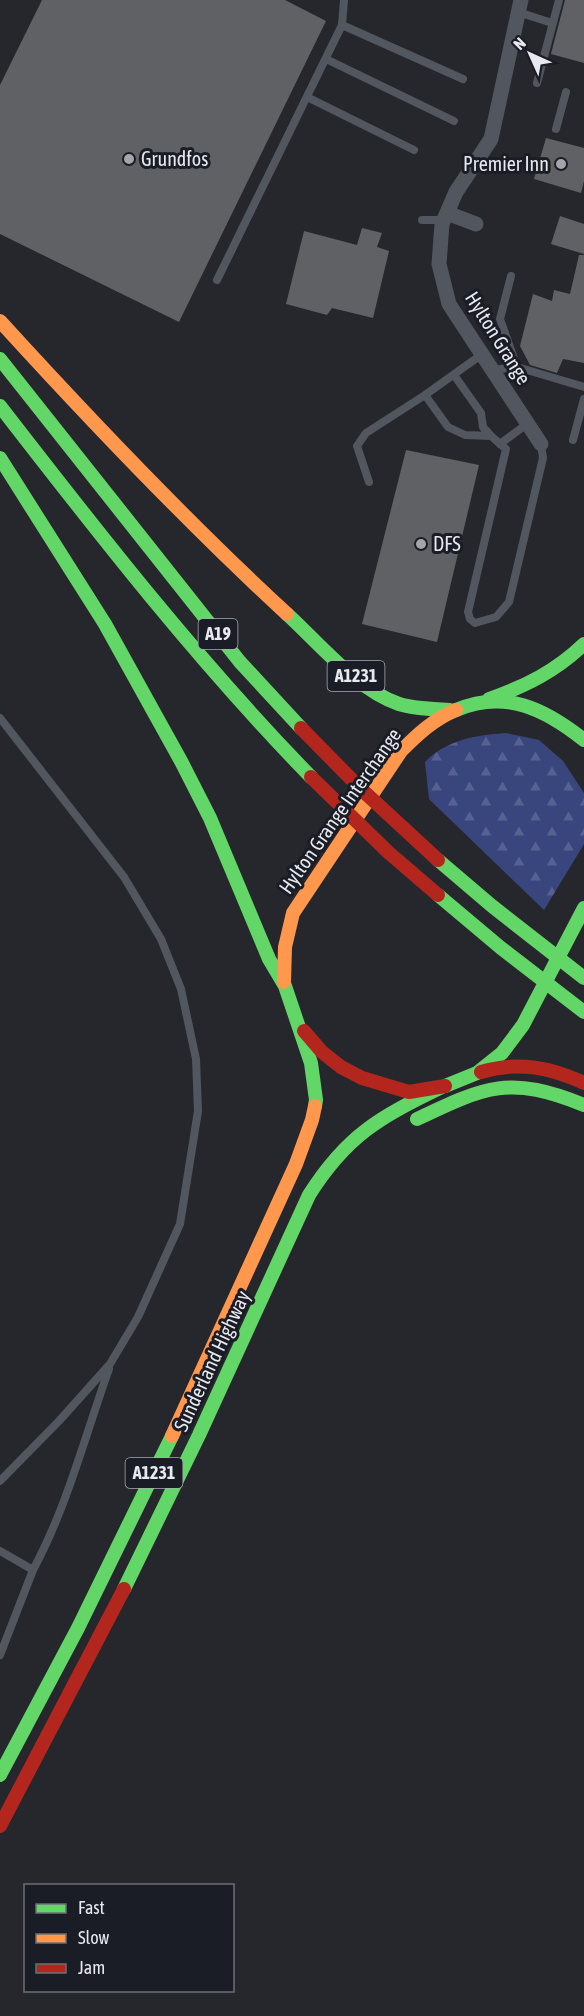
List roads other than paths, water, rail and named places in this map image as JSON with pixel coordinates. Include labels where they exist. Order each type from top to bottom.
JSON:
[{"type":"highway","name":"A1231","points":[[0,321],[151,482],[278,607],[365,683],[403,705],[450,711]]},
{"type":"highway","name":"A19","points":[[0,359],[232,651],[295,722],[349,777],[440,862],[523,933],[584,978]]},
{"type":"highway","name":"A19","points":[[0,406],[99,534],[215,674],[320,786],[380,845],[448,905],[584,1012]]},
{"type":"highway","points":[[0,458],[105,624],[183,763],[210,818],[269,959],[285,986]]},
{"type":"highway","name":"A1231","points":[[480,703],[514,691],[556,670],[584,644]]},
{"type":"highway","name":"Hylton Grange Interchange","points":[[285,986],[283,959],[286,935],[293,913],[401,751],[422,728],[465,705],[508,702],[538,709],[559,720],[584,740]]},
{"type":"highway","name":"A1231","points":[[477,1073],[502,1053],[523,1025],[584,908]]},
{"type":"highway","name":"A1231","points":[[285,986],[298,1022],[322,1052],[341,1067],[362,1078],[409,1092],[442,1087],[477,1073],[505,1066],[544,1070],[584,1083]]},
{"type":"highway","name":"Sunderland Highway","points":[[0,1775],[78,1628],[161,1459],[307,1138],[316,1100],[315,1086],[311,1063],[298,1022]]},
{"type":"highway","points":[[409,1122],[499,1087],[520,1086],[544,1090],[584,1105]]},
{"type":"highway","name":"Sunderland Highway","points":[[0,1826],[49,1738],[188,1458],[309,1195],[323,1170],[344,1146],[368,1126],[442,1087]]},
{"type":"highway","name":"A1231","points":[[188,1458],[231,1399]]},
{"type":"street","name":"Hylton Grange","points":[[519,6],[491,139],[456,192],[446,216],[439,264],[449,304],[541,444]]},
{"type":"street","points":[[446,216],[476,224]]},
{"type":"lane","points":[[217,280],[342,25],[345,12],[344,0]]},
{"type":"lane","points":[[537,83],[559,0]]},
{"type":"lane","points":[[519,6],[552,23]]},
{"type":"lane","points":[[342,25],[463,79]]},
{"type":"lane","points":[[326,59],[454,121]]},
{"type":"lane","points":[[556,129],[566,92]]},
{"type":"lane","points":[[307,97],[414,150]]},
{"type":"lane","points":[[422,220],[446,216]]},
{"type":"lane","points":[[511,276],[500,319],[517,367]]},
{"type":"lane","points":[[369,482],[357,446],[366,433],[481,355]]},
{"type":"lane","points":[[492,370],[517,367],[584,387]]},
{"type":"lane","points":[[454,375],[481,413],[483,427],[506,449],[468,612],[470,619],[475,623],[496,617],[509,602],[543,458],[541,444]]},
{"type":"lane","points":[[425,395],[448,427],[465,435],[491,436]]},
{"type":"lane","points":[[573,440],[584,399]]},
{"type":"lane","points":[[500,444],[528,424]]},
{"type":"lane","points":[[0,718],[123,877],[161,939],[181,989],[196,1059],[198,1111],[180,1224],[138,1317],[110,1364],[59,1421],[0,1481]]},
{"type":"lane","points":[[1,1652],[33,1570],[47,1544],[65,1499],[110,1364]]},
{"type":"lane","points":[[0,1551],[33,1570]]},
{"type":"place","name":"Grundfos","points":[[129,159]]},
{"type":"place","name":"Premier Inn","points":[[561,164]]},
{"type":"place","name":"DFS","points":[[421,544]]}]
